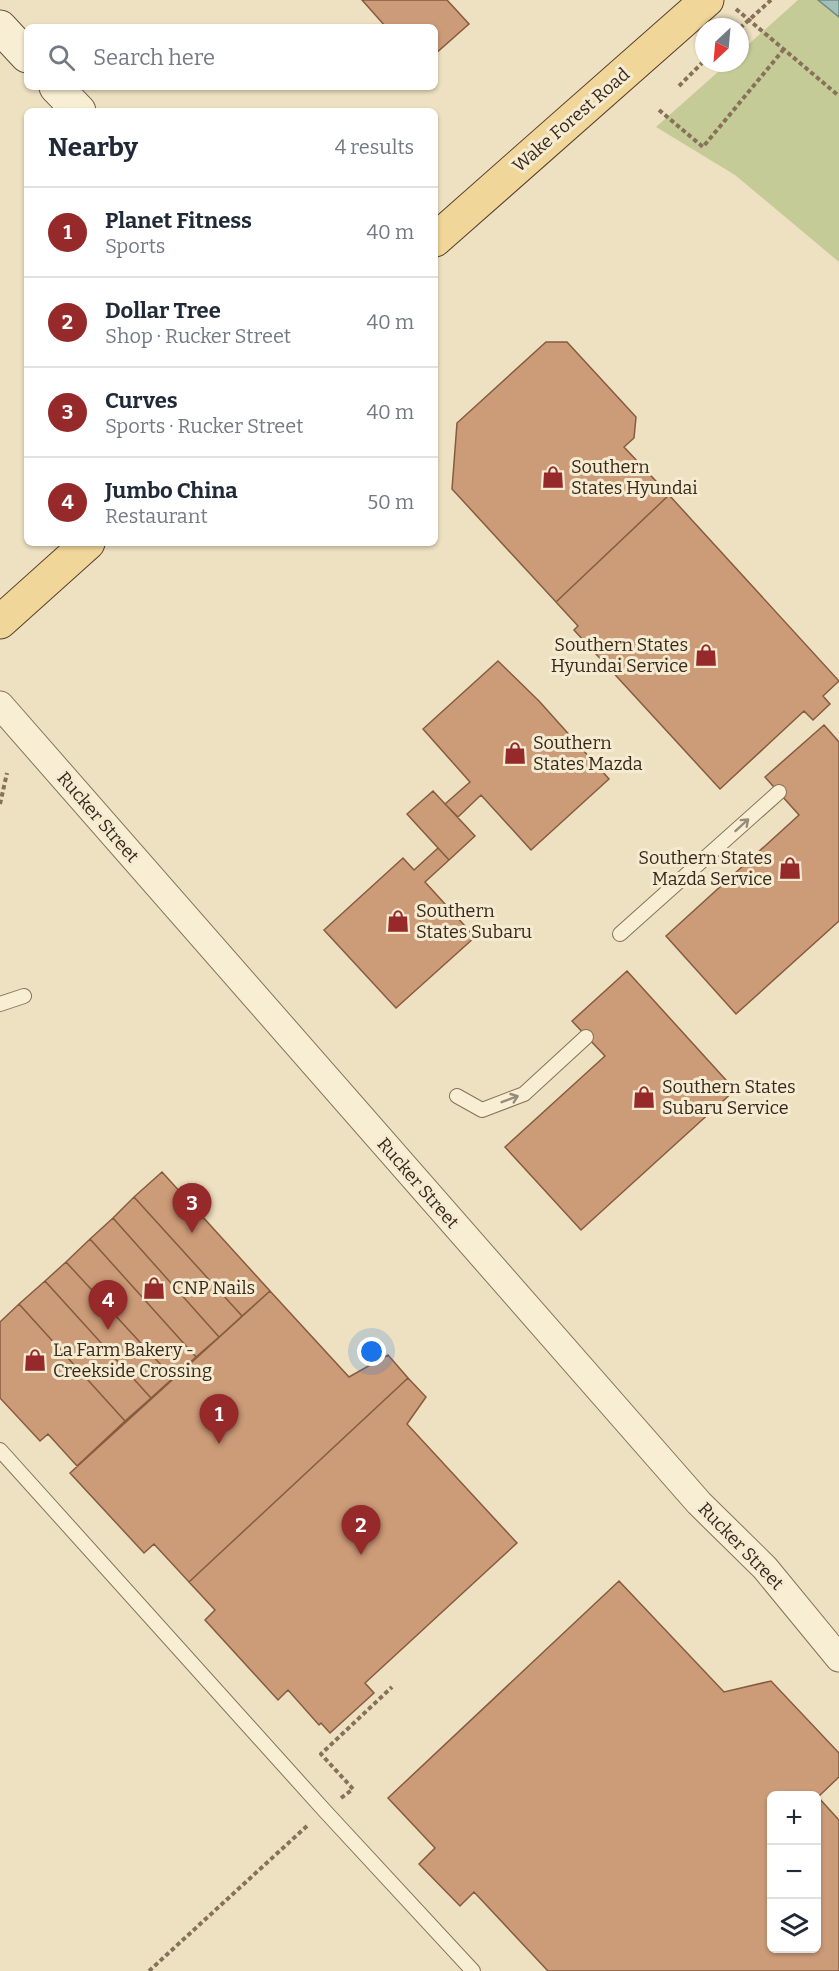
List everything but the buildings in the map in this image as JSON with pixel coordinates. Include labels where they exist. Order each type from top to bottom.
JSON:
[{"type":"main road","name":"Wake Forest Road","points":[[438,237],[648,52],[720,3]]},
{"type":"main road","points":[[0,622],[85,546]]},
{"type":"street","points":[[0,27],[24,53]]},
{"type":"street","points":[[59,90],[76,108]]},
{"type":"street","name":"Rucker Street","points":[[0,705],[699,1503],[765,1568],[839,1658]]},
{"type":"lane","points":[[620,934],[778,792]]},
{"type":"lane","points":[[0,1004],[24,996]]},
{"type":"lane","points":[[457,1096],[482,1110],[524,1094],[586,1037]]},
{"type":"lane","points":[[0,1450],[472,1971]]},
{"type":"path","points":[[749,20],[771,0]]},
{"type":"path","points":[[720,3],[784,49],[839,96]]},
{"type":"path","points":[[659,110],[703,147],[784,49]]},
{"type":"path","points":[[679,86],[695,70]]},
{"type":"path","points":[[0,804],[7,773]]},
{"type":"path","points":[[149,1971],[324,1810],[353,1789],[321,1754],[392,1687]]},
{"type":"green space","points":[[798,0],[839,0],[839,262],[735,175],[656,127],[718,72],[749,72],[749,44]]},
{"type":"water","points":[[818,0],[839,0],[839,17]]},
{"type":"place","name":"Southern States Hyundai","points":[[553,477]]},
{"type":"place","name":"Southern States Hyundai Service","points":[[706,655]]},
{"type":"place","name":"Southern States Mazda","points":[[515,753]]},
{"type":"place","name":"Southern States Mazda Service","points":[[790,868]]},
{"type":"place","name":"Southern States Subaru","points":[[398,921]]},
{"type":"place","name":"Southern States Subaru Service","points":[[644,1097]]},
{"type":"place","name":"Curves","points":[[192,1233]]},
{"type":"place","name":"CNP Nails","points":[[154,1288]]},
{"type":"place","name":"Jumbo China","points":[[108,1330]]},
{"type":"place","name":"La Farm Bakery - Creekside Crossing","points":[[35,1360]]},
{"type":"place","name":"Planet Fitness","points":[[219,1444]]},
{"type":"place","name":"Dollar Tree","points":[[361,1555]]}]
